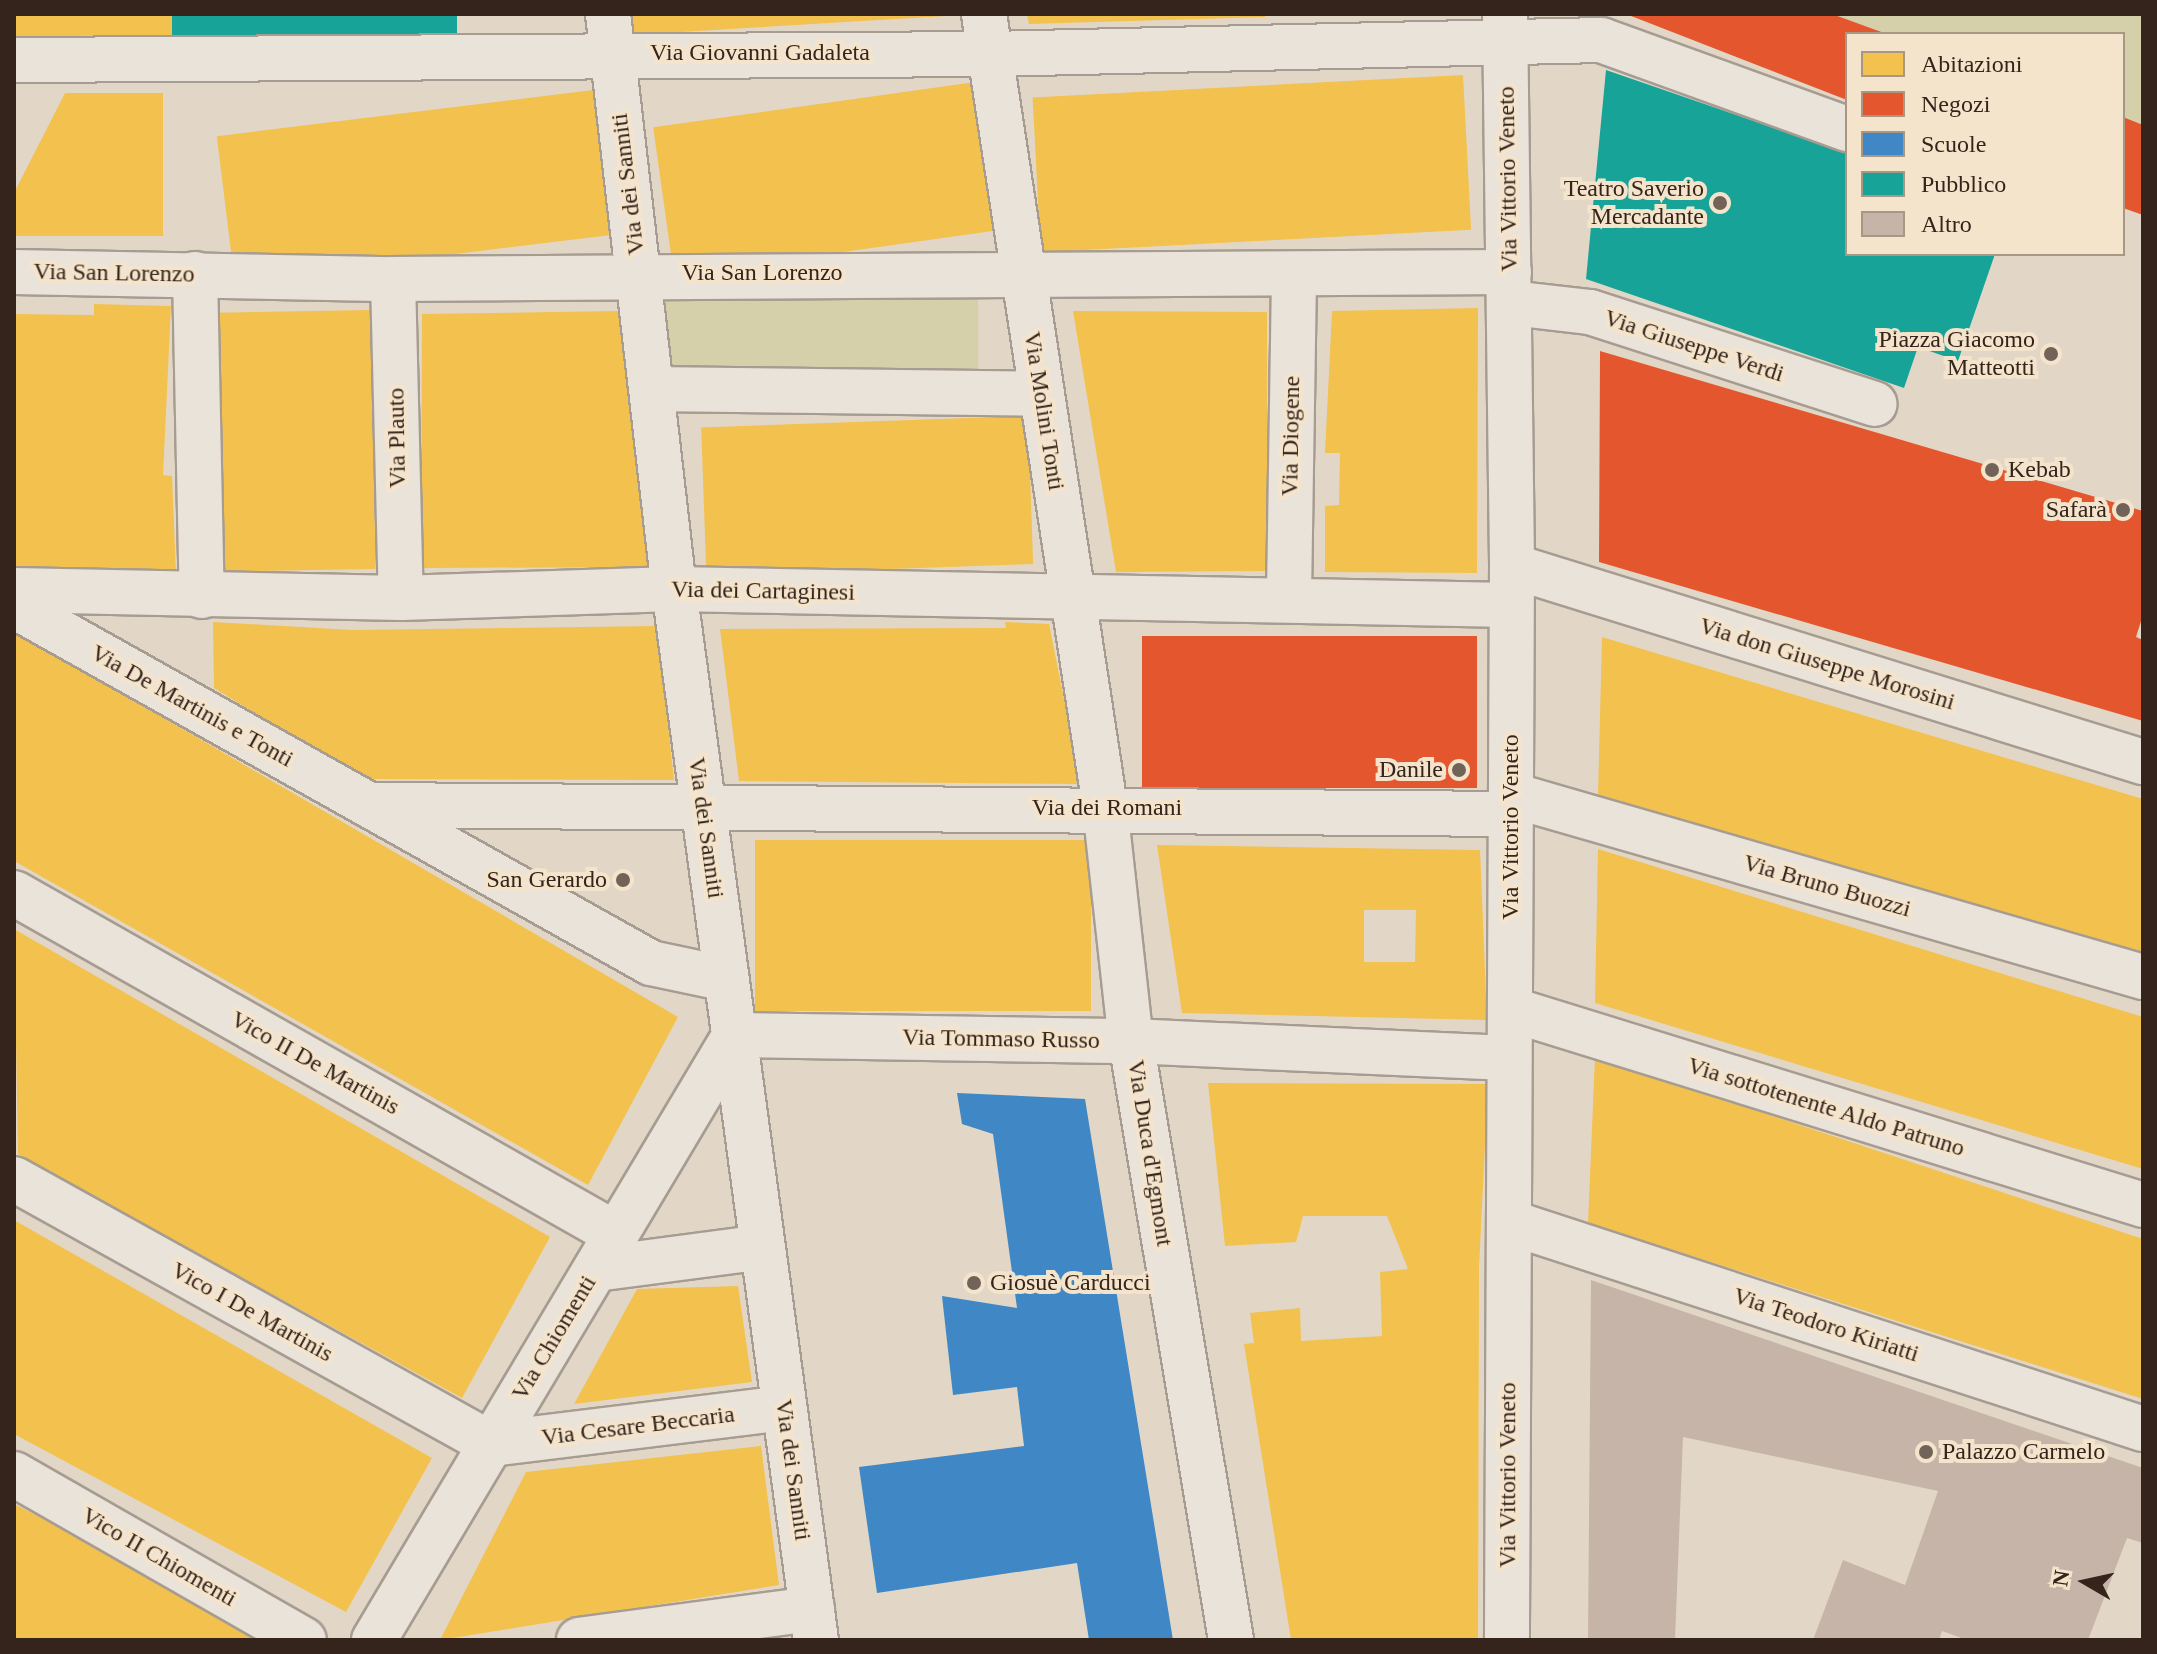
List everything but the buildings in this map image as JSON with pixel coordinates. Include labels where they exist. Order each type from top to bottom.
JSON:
[{"type":"street","name":"Via Giovanni Gadaleta","points":[[14,60],[610,34],[987,34],[1505,26],[1601,40],[1845,128]]},
{"type":"street","name":"Via Vittorio Veneto","points":[[1505,26],[1512,585],[1507,1640]]},
{"type":"street","name":"Via dei Sanniti","points":[[610,34],[654,389],[674,589],[814,1624]]},
{"type":"street","name":"Via Molini Tonti","points":[[987,34],[1105,807]]},
{"type":"street","name":"Via San Lorenzo","points":[[14,272],[393,279],[639,273],[1024,272],[1294,277],[1510,288]]},
{"type":"street","points":[[195,274],[202,596]]},
{"type":"street","name":"Via Diogene","points":[[1289,595],[1294,277]]},
{"type":"street","name":"Via Plauto","points":[[393,279],[401,598]]},
{"type":"street","name":"Via Giuseppe Verdi","points":[[1510,288],[1874,404]]},
{"type":"street","points":[[654,389],[1042,394]]},
{"type":"street","name":"Via dei Cartaginesi","points":[[14,590],[401,598],[674,589],[1073,598],[1289,595],[1512,585]]},
{"type":"street","name":"Via don Giuseppe Morosini","points":[[1512,585],[2143,762]]},
{"type":"street","name":"Via De Martinis e Tonti","points":[[14,606],[651,963],[726,979]]},
{"type":"street","name":"Via dei Romani","points":[[369,805],[703,809],[1511,805]]},
{"type":"street","name":"Via Bruno Buozzi","points":[[1511,805],[2143,977]]},
{"type":"street","name":"Via Duca d'Egmont","points":[[1105,807],[1131,1041],[1231,1640]]},
{"type":"street","name":"Vico II De Martinis","points":[[14,893],[606,1251]]},
{"type":"street","name":"Via sottotenente Aldo Patruno","points":[[1510,1009],[2143,1205]]},
{"type":"street","name":"Via Tommaso Russo","points":[[735,1035],[1131,1041],[1508,1058]]},
{"type":"street","name":"Via Chiomenti","points":[[374,1640],[735,1035]]},
{"type":"street","name":"Vico I De Martinis","points":[[14,1179],[491,1444]]},
{"type":"street","name":"Via Teodoro Kiriatti","points":[[1509,1222],[2143,1429]]},
{"type":"street","points":[[606,1251],[763,1247]]},
{"type":"street","name":"Via Cesare Beccaria","points":[[491,1444],[784,1408]]},
{"type":"street","name":"Vico II Chiomenti","points":[[14,1474],[304,1640]]},
{"type":"street","points":[[579,1640],[814,1624]]},
{"type":"shaded area","points":[[1832,14],[2143,14],[2143,125],[2125,118],[2125,32],[1882,32]]},
{"type":"shaded area","points":[[659,294],[978,294],[978,370],[659,370]]},
{"type":"place","name":"Teatro Saverio Mercadante","points":[[1720,203]]},
{"type":"place","name":"Piazza Giacomo Matteotti","points":[[2051,354]]},
{"type":"place","name":"Kebab","points":[[1992,470]]},
{"type":"place","name":"Safarà","points":[[2123,510]]},
{"type":"place","name":"Danile","points":[[1459,770]]},
{"type":"place","name":"San Gerardo","points":[[623,880]]},
{"type":"place","name":"Giosuè Carducci","points":[[974,1283]]},
{"type":"place","name":"Palazzo Carmelo","points":[[1926,1452]]}]
